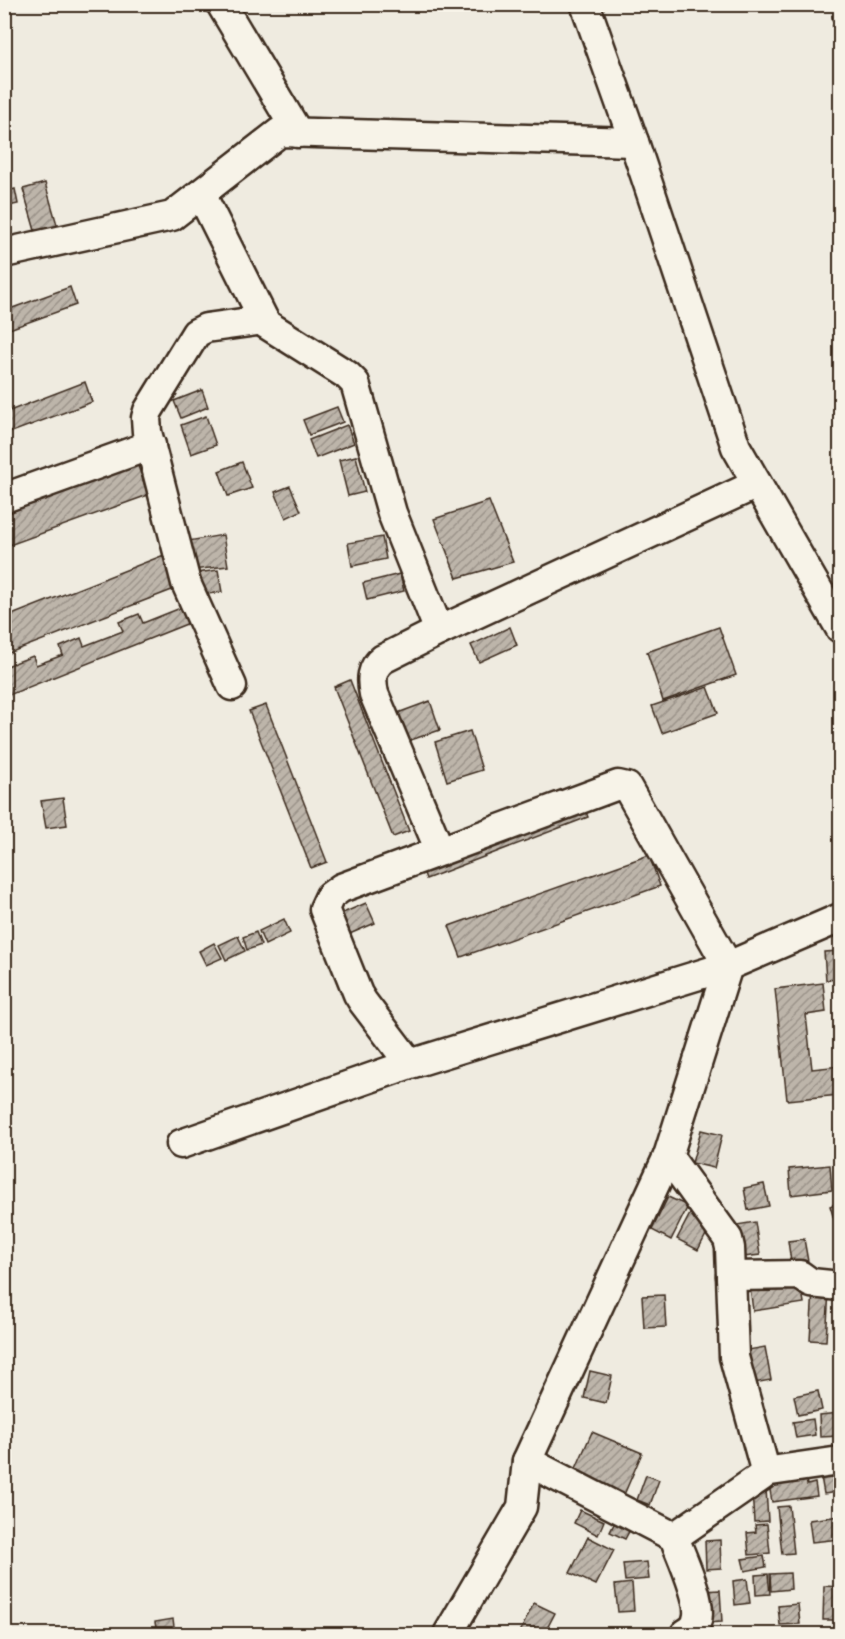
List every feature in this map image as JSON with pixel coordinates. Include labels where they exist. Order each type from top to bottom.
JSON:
[{"type":"street","points":[[221,4],[298,133]]},
{"type":"street","points":[[585,4],[634,142],[736,447],[840,628]]},
{"type":"street","points":[[4,253],[172,216],[280,132],[634,142]]},
{"type":"street","points":[[201,194],[269,327],[347,375],[355,383],[392,513],[439,631]]},
{"type":"street","points":[[232,686],[186,583],[146,425],[148,411],[196,333],[206,328],[264,320]]},
{"type":"street","points":[[4,498],[151,445]]},
{"type":"street","points":[[440,851],[374,694],[372,682],[376,664],[439,631],[757,484]]},
{"type":"street","points":[[410,1064],[363,1002],[324,909],[330,896],[341,888],[618,785],[627,787],[728,966],[668,1156],[527,1461],[522,1507],[448,1635]]},
{"type":"street","points":[[181,1144],[410,1064],[728,966],[840,918]]},
{"type":"street","points":[[668,1156],[728,1239],[734,1357],[764,1466],[762,1476],[674,1537]]},
{"type":"street","points":[[731,1276],[800,1275],[811,1283],[840,1286]]},
{"type":"street","points":[[527,1461],[674,1537],[696,1597],[698,1620],[685,1635]]},
{"type":"street","points":[[764,1472],[840,1461]]},
{"type":"path","points":[[831,4],[840,88]]},
{"type":"building","points":[[45,183],[60,235],[38,241],[23,189]]},
{"type":"building","points":[[15,189],[18,204],[4,207],[4,192]]},
{"type":"building","points":[[70,287],[76,305],[4,331],[4,302],[7,310]]},
{"type":"building","points":[[85,382],[92,402],[4,435],[4,413]]},
{"type":"building","points":[[202,390],[208,407],[181,418],[174,401]]},
{"type":"building","points":[[337,407],[343,422],[309,435],[303,420]]},
{"type":"building","points":[[206,416],[216,445],[191,454],[181,425]]},
{"type":"building","points":[[347,425],[354,443],[316,458],[309,440]]},
{"type":"building","points":[[356,456],[365,492],[348,496],[339,460]]},
{"type":"building","points":[[242,462],[252,488],[228,496],[219,471]]},
{"type":"building","points":[[137,463],[148,495],[4,547],[4,511]]},
{"type":"building","points":[[290,486],[301,511],[286,518],[275,492]]},
{"type":"building","points":[[489,501],[513,562],[457,578],[434,519]]},
{"type":"building","points":[[223,535],[228,566],[192,570],[188,541]]},
{"type":"building","points":[[382,537],[386,559],[352,566],[348,543]]},
{"type":"building","points":[[164,555],[177,588],[4,655],[4,618]]},
{"type":"building","points":[[218,570],[222,592],[200,595],[197,573]]},
{"type":"building","points":[[400,574],[404,591],[367,600],[363,583]]},
{"type":"building","points":[[183,607],[189,623],[4,697],[4,667],[33,656],[36,665],[63,655],[60,647],[81,638],[84,646],[123,631],[119,622],[139,614],[143,623]]},
{"type":"building","points":[[510,627],[517,645],[479,662],[471,645]]},
{"type":"building","points":[[719,627],[736,675],[663,701],[647,652]]},
{"type":"building","points":[[350,680],[409,831],[393,837],[334,687]]},
{"type":"building","points":[[708,687],[718,713],[662,733],[652,706]]},
{"type":"building","points":[[430,701],[440,730],[405,742],[395,714]]},
{"type":"building","points":[[266,705],[327,862],[311,868],[249,711]]},
{"type":"building","points":[[470,731],[482,770],[447,781],[435,742]]},
{"type":"building","points":[[63,798],[67,825],[46,828],[41,801]]},
{"type":"building","points":[[581,799],[588,817],[426,879],[420,862]]},
{"type":"building","points":[[649,855],[660,886],[461,957],[449,926]]},
{"type":"building","points":[[366,903],[375,923],[345,936],[336,916]]},
{"type":"building","points":[[284,919],[290,933],[265,945],[259,931]]},
{"type":"building","points":[[256,932],[261,945],[247,950],[243,937]]},
{"type":"building","points":[[238,936],[245,951],[226,960],[219,945]]},
{"type":"building","points":[[214,943],[222,958],[206,965],[199,951]]},
{"type":"building","points":[[840,951],[840,979],[826,980],[824,952]]},
{"type":"building","points":[[823,983],[826,1012],[806,1015],[812,1069],[840,1066],[840,1095],[787,1100],[775,989]]},
{"type":"building","points":[[835,1129],[840,1129],[840,1167],[835,1166]]},
{"type":"building","points":[[701,1130],[722,1135],[714,1168],[692,1163]]},
{"type":"building","points":[[830,1165],[832,1190],[791,1195],[789,1169]]},
{"type":"building","points":[[764,1184],[769,1206],[748,1210],[744,1188]]},
{"type":"building","points":[[668,1197],[688,1206],[671,1240],[652,1230]]},
{"type":"building","points":[[840,1202],[840,1239],[830,1206]]},
{"type":"building","points":[[691,1212],[712,1223],[698,1250],[677,1239]]},
{"type":"building","points":[[755,1222],[760,1255],[735,1258],[730,1226]]},
{"type":"building","points":[[804,1239],[809,1267],[792,1269],[788,1241]]},
{"type":"building","points":[[800,1279],[804,1303],[753,1311],[750,1287]]},
{"type":"building","points":[[813,1289],[829,1290],[826,1341],[810,1340]]},
{"type":"building","points":[[837,1294],[840,1294],[840,1318],[837,1318]]},
{"type":"building","points":[[664,1295],[666,1327],[644,1328],[642,1296]]},
{"type":"building","points":[[765,1347],[771,1380],[754,1383],[748,1350]]},
{"type":"building","points":[[590,1371],[612,1376],[606,1403],[584,1398]]},
{"type":"building","points":[[818,1391],[822,1410],[798,1415],[794,1396]]},
{"type":"building","points":[[840,1413],[840,1436],[820,1437],[819,1415]]},
{"type":"building","points":[[813,1419],[815,1435],[796,1438],[793,1422]]},
{"type":"building","points":[[592,1432],[642,1453],[623,1497],[573,1475]]},
{"type":"building","points":[[834,1469],[838,1492],[824,1494],[820,1471]]},
{"type":"building","points":[[805,1472],[807,1485],[815,1483],[817,1496],[772,1502],[768,1478]]},
{"type":"building","points":[[646,1475],[659,1480],[650,1505],[637,1500]]},
{"type":"building","points":[[766,1489],[768,1521],[754,1522],[752,1490]]},
{"type":"building","points":[[789,1506],[794,1553],[782,1554],[777,1507]]},
{"type":"building","points":[[580,1510],[604,1521],[598,1535],[574,1523]]},
{"type":"building","points":[[618,1516],[633,1524],[625,1539],[610,1532]]},
{"type":"building","points":[[840,1516],[840,1539],[812,1542],[809,1520]]},
{"type":"building","points":[[767,1524],[770,1553],[749,1555],[747,1533],[756,1532],[755,1525]]},
{"type":"building","points":[[588,1537],[614,1550],[596,1585],[570,1573]]},
{"type":"building","points":[[720,1540],[721,1568],[706,1569],[705,1541]]},
{"type":"building","points":[[764,1556],[766,1567],[745,1571],[742,1559]]},
{"type":"building","points":[[647,1562],[649,1579],[625,1581],[623,1564]]},
{"type":"building","points":[[790,1573],[791,1589],[771,1591],[770,1574]]},
{"type":"building","points":[[768,1574],[770,1594],[756,1595],[755,1575]]},
{"type":"building","points":[[747,1579],[750,1603],[735,1605],[733,1581]]},
{"type":"building","points":[[632,1583],[634,1611],[618,1612],[615,1585]]},
{"type":"building","points":[[824,1586],[840,1587],[840,1620],[823,1620]]},
{"type":"building","points":[[720,1590],[722,1622],[704,1623],[702,1591]]},
{"type":"building","points":[[534,1603],[555,1613],[544,1634],[519,1634]]},
{"type":"building","points":[[798,1604],[800,1624],[780,1625],[778,1606]]},
{"type":"building","points":[[173,1619],[175,1634],[157,1634],[155,1622]]}]
